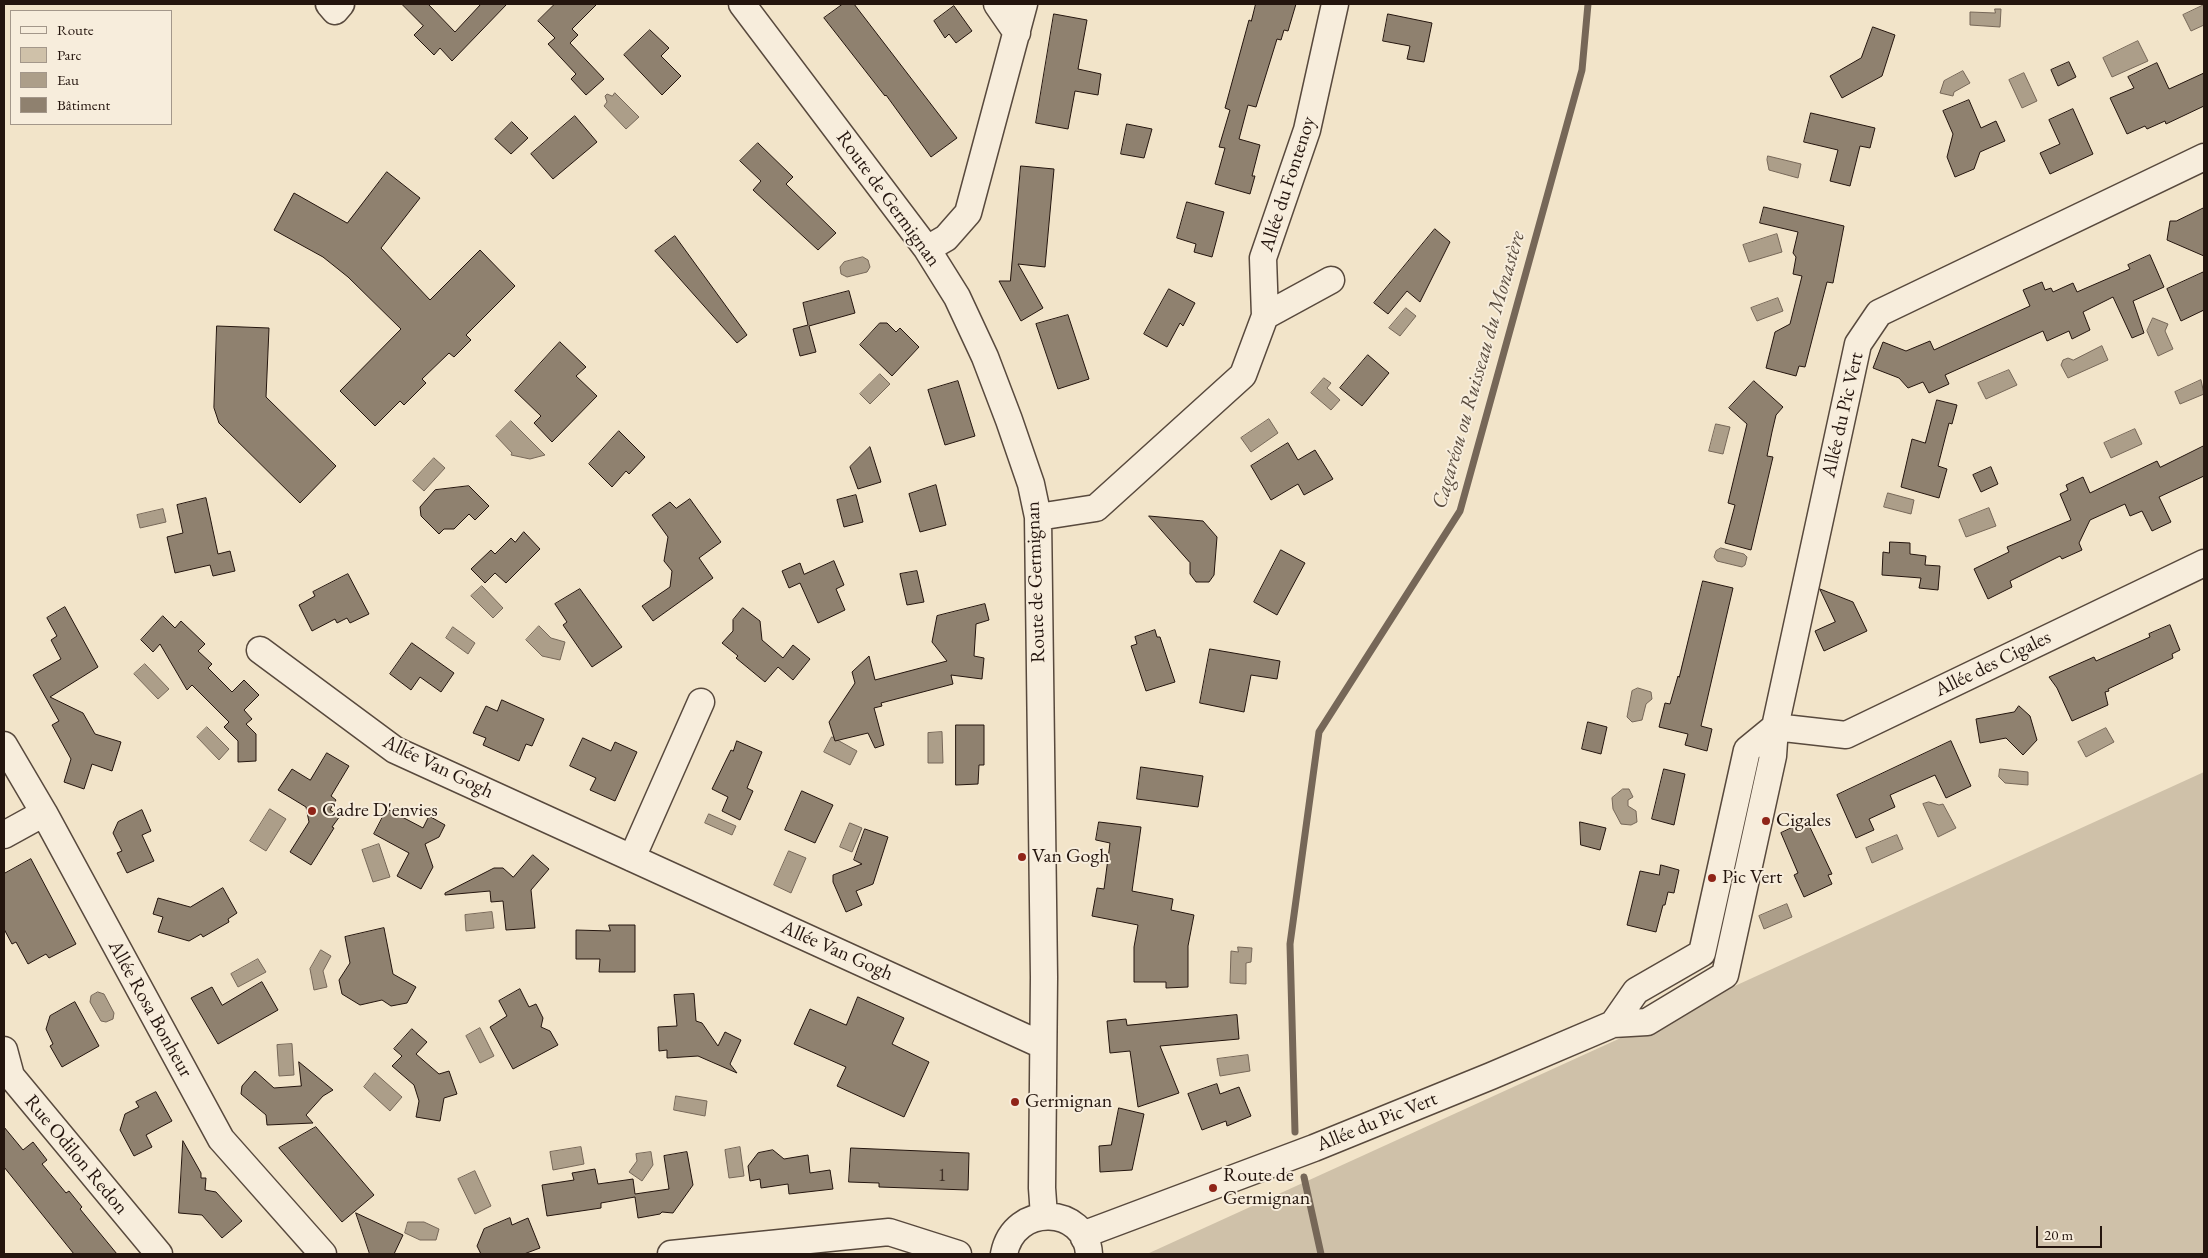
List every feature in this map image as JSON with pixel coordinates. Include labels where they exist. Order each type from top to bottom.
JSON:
[{"type":"street","name":"Route de Germignan","points":[[742,4],[926,250],[956,298],[986,357],[1031,484],[1038,517],[1044,967],[1042,1045],[1042,1188],[1044,1216]]},
{"type":"street","points":[[997,4],[1017,33]]},
{"type":"street","points":[[926,250],[946,238],[968,214],[1024,4]]},
{"type":"street","name":"Allée du Fontenoy","points":[[1038,517],[1096,508],[1243,376],[1265,316],[1263,258],[1307,130],[1335,4]]},
{"type":"street","name":"Allée du Pic Vert","points":[[1086,1246],[1093,1231],[1314,1148],[1613,1024],[1647,1022],[1725,975],[1773,756],[1775,727],[1858,344],[1879,313],[2204,157]]},
{"type":"street","points":[[1265,316],[1331,280]]},
{"type":"street","name":"Allée des Cigales","points":[[1775,727],[1846,735],[2204,562]]},
{"type":"street","name":"Allée Van Gogh","points":[[260,650],[395,750],[1042,1045]]},
{"type":"street","points":[[632,858],[701,702]]},
{"type":"street","name":"Allée Rosa Bonheur","points":[[4,744],[44,813],[221,1139],[323,1254]]},
{"type":"street","points":[[4,835],[44,813]]},
{"type":"street","name":"Rue Odilon Redon","points":[[4,1050],[11,1076],[159,1254]]},
{"type":"street","points":[[1000,1254],[1018,1227],[1030,1219],[1044,1216],[1056,1217],[1067,1221],[1077,1228],[1086,1246]]},
{"type":"street","points":[[671,1254],[889,1232],[958,1254]]},
{"type":"green space","points":[[2204,772],[2204,1254],[1147,1254]]},
{"type":"water","points":[[2204,5],[2204,25],[2191,31],[2183,15]]},
{"type":"water","points":[[1995,9],[2001,9],[2000,27],[1970,25],[1970,12],[1995,13]]},
{"type":"water","points":[[2138,41],[2148,61],[2112,77],[2103,58]]},
{"type":"water","points":[[1963,71],[1970,83],[1954,92],[1953,96],[1940,93],[1944,81]]},
{"type":"water","points":[[2024,73],[2037,101],[2022,108],[2009,80]]},
{"type":"water","points":[[615,93],[639,117],[626,129],[604,106],[607,102],[605,96],[607,94],[612,96]]},
{"type":"water","points":[[1768,156],[1801,164],[1798,178],[1769,170]]},
{"type":"water","points":[[1777,234],[1782,252],[1749,262],[1743,245]]},
{"type":"water","points":[[863,257],[868,260],[870,267],[867,272],[847,277],[841,274],[840,267],[844,262]]},
{"type":"water","points":[[1778,298],[1783,311],[1757,321],[1751,308]]},
{"type":"water","points":[[1406,308],[1416,316],[1400,336],[1389,328]]},
{"type":"water","points":[[2153,318],[2168,324],[2165,331],[2173,349],[2158,356],[2147,331]]},
{"type":"water","points":[[2102,346],[2108,360],[2068,378],[2061,365],[2063,360],[2068,358],[2073,360]]},
{"type":"water","points":[[2009,370],[2017,385],[1986,399],[1978,383]]},
{"type":"water","points":[[880,374],[890,384],[870,404],[860,394]]},
{"type":"water","points":[[1324,378],[1331,383],[1327,388],[1340,400],[1331,410],[1311,393]]},
{"type":"water","points":[[2201,380],[2204,394],[2180,404],[2175,392]]},
{"type":"water","points":[[1269,419],[1278,433],[1251,452],[1241,438]]},
{"type":"water","points":[[511,421],[545,455],[530,459],[511,455],[512,453],[496,436]]},
{"type":"water","points":[[1716,424],[1730,427],[1723,454],[1709,451]]},
{"type":"water","points":[[2135,429],[2142,444],[2111,458],[2104,443]]},
{"type":"water","points":[[434,458],[445,468],[424,491],[413,481]]},
{"type":"water","points":[[1888,493],[1914,500],[1911,514],[1884,507]]},
{"type":"water","points":[[1989,508],[1996,526],[1966,537],[1959,520]]},
{"type":"water","points":[[163,509],[166,522],[140,528],[137,515]]},
{"type":"water","points":[[1721,548],[1744,554],[1747,557],[1745,565],[1742,567],[1717,561],[1714,557],[1716,551]]},
{"type":"water","points":[[482,586],[503,608],[493,618],[471,596]]},
{"type":"water","points":[[539,626],[551,638],[565,642],[560,660],[542,656],[526,640]]},
{"type":"water","points":[[453,627],[475,643],[468,654],[446,638]]},
{"type":"water","points":[[145,664],[169,689],[158,699],[134,674]]},
{"type":"water","points":[[1638,688],[1651,692],[1652,699],[1646,704],[1642,720],[1632,722],[1627,717],[1632,691]]},
{"type":"water","points":[[207,727],[229,749],[219,760],[197,737]]},
{"type":"water","points":[[2106,728],[2114,742],[2086,757],[2078,742]]},
{"type":"water","points":[[942,732],[943,763],[928,763],[928,733]]},
{"type":"water","points":[[832,737],[857,751],[850,765],[824,752]]},
{"type":"water","points":[[2000,769],[2028,772],[2028,785],[2005,783],[1999,777]]},
{"type":"water","points":[[1623,789],[1629,789],[1633,797],[1628,800],[1628,806],[1636,811],[1637,822],[1631,825],[1621,824],[1613,809],[1612,798]]},
{"type":"water","points":[[1929,802],[1939,805],[1943,804],[1956,828],[1938,837],[1923,804]]},
{"type":"water","points":[[270,809],[286,819],[266,851],[250,841]]},
{"type":"water","points":[[709,814],[736,826],[732,835],[705,823]]},
{"type":"water","points":[[850,823],[862,828],[852,852],[840,847]]},
{"type":"water","points":[[1897,835],[1903,849],[1872,863],[1866,848]]},
{"type":"water","points":[[379,844],[390,877],[373,882],[362,850]]},
{"type":"water","points":[[789,851],[806,858],[791,893],[774,885]]},
{"type":"water","points":[[1787,904],[1792,917],[1764,929],[1759,916]]},
{"type":"water","points":[[492,912],[494,928],[466,931],[465,915]]},
{"type":"water","points":[[1238,947],[1252,948],[1251,962],[1246,963],[1246,984],[1230,983],[1231,951],[1238,952]]},
{"type":"water","points":[[321,950],[331,956],[323,971],[327,987],[314,990],[310,969]]},
{"type":"water","points":[[258,959],[266,972],[238,987],[231,974]]},
{"type":"water","points":[[98,992],[104,994],[114,1013],[113,1019],[106,1022],[101,1021],[90,1002],[91,996]]},
{"type":"water","points":[[480,1028],[494,1056],[480,1063],[466,1036]]},
{"type":"water","points":[[292,1044],[294,1075],[279,1076],[277,1045]]},
{"type":"water","points":[[1248,1055],[1250,1071],[1220,1076],[1217,1059]]},
{"type":"water","points":[[375,1073],[402,1097],[390,1111],[364,1087]]},
{"type":"water","points":[[676,1096],[707,1101],[705,1116],[674,1110]]},
{"type":"water","points":[[581,1147],[584,1164],[553,1170],[550,1152]]},
{"type":"water","points":[[740,1147],[744,1176],[729,1178],[725,1150]]},
{"type":"water","points":[[651,1152],[653,1165],[642,1181],[629,1172],[637,1161],[636,1154]]},
{"type":"water","points":[[475,1171],[491,1206],[475,1214],[458,1179]]},
{"type":"water","points":[[408,1222],[424,1222],[439,1229],[436,1240],[420,1240],[405,1233]]},
{"type":"building","points":[[402,4],[428,4],[455,32],[481,4],[507,4],[452,61],[440,48],[434,55],[414,35],[423,26]]},
{"type":"building","points":[[555,4],[597,4],[572,29],[578,35],[570,43],[604,79],[586,95],[571,79],[576,74],[548,44],[555,38],[538,21]]},
{"type":"building","points":[[843,4],[854,4],[957,138],[931,157],[886,95],[824,18]]},
{"type":"building","points":[[1256,4],[1296,4],[1288,31],[1284,30],[1281,40],[1277,39],[1256,107],[1248,105],[1239,139],[1260,145],[1252,176],[1255,176],[1250,194],[1215,184],[1225,148],[1219,147],[1230,110],[1225,108],[1249,20],[1251,21]]},
{"type":"building","points":[[954,6],[972,31],[956,43],[949,34],[945,38],[934,21]]},
{"type":"building","points":[[1054,14],[1087,20],[1078,69],[1101,74],[1098,95],[1075,91],[1068,129],[1036,123]]},
{"type":"building","points":[[1388,14],[1432,23],[1424,62],[1407,59],[1410,46],[1383,41]]},
{"type":"building","points":[[1873,27],[1895,35],[1882,76],[1842,98],[1830,76],[1861,58]]},
{"type":"building","points":[[650,30],[669,48],[661,56],[681,76],[662,95],[624,55]]},
{"type":"building","points":[[2069,62],[2076,77],[2058,86],[2051,70]]},
{"type":"building","points":[[2157,63],[2169,89],[2204,73],[2204,106],[2166,124],[2165,121],[2147,129],[2145,126],[2127,134],[2110,98],[2134,88],[2128,77]]},
{"type":"building","points":[[1969,100],[1981,128],[1996,121],[2005,141],[1980,152],[1974,169],[1955,177],[1947,157],[1953,134],[1943,111]]},
{"type":"building","points":[[2073,109],[2093,154],[2050,174],[2040,153],[2060,144],[2049,120]]},
{"type":"building","points":[[1811,113],[1875,128],[1870,148],[1860,146],[1850,186],[1830,181],[1838,150],[1804,142]]},
{"type":"building","points":[[575,116],[597,142],[553,179],[531,154]]},
{"type":"building","points":[[512,122],[528,138],[511,154],[495,139]]},
{"type":"building","points":[[1127,124],[1152,129],[1144,158],[1121,154]]},
{"type":"building","points":[[758,143],[793,177],[786,184],[836,233],[818,250],[753,190],[761,181],[740,161]]},
{"type":"building","points":[[1021,166],[1054,169],[1045,267],[1018,264],[1043,308],[1021,321],[999,281],[1010,281]]},
{"type":"building","points":[[387,172],[420,198],[381,248],[430,300],[480,250],[515,286],[466,335],[471,340],[454,357],[449,353],[422,379],[426,383],[404,405],[400,401],[375,426],[340,391],[401,329],[348,277],[323,257],[274,230],[294,193],[347,223]]},
{"type":"building","points":[[1187,202],[1224,212],[1212,257],[1194,252],[1196,244],[1177,238]]},
{"type":"building","points":[[1764,207],[1844,226],[1833,283],[1827,282],[1805,367],[1799,366],[1796,376],[1766,368],[1775,332],[1790,324],[1802,276],[1793,274],[1796,257],[1793,253],[1798,232],[1760,223]]},
{"type":"building","points":[[2204,208],[2204,256],[2167,240],[2170,221],[2176,221]]},
{"type":"building","points":[[1435,229],[1450,242],[1420,302],[1407,291],[1388,314],[1374,303]]},
{"type":"building","points":[[675,236],[747,335],[737,343],[655,251]]},
{"type":"building","points":[[2150,255],[2164,287],[2133,301],[2144,333],[2132,338],[2113,297],[2083,312],[2090,330],[2072,339],[2069,331],[2047,341],[2043,331],[1945,375],[1949,384],[1929,393],[1923,382],[1908,388],[1899,378],[1873,368],[1883,342],[1906,351],[1930,341],[1934,350],[2030,306],[2023,290],[2042,282],[2045,290],[2051,288],[2053,292],[2073,283],[2077,292],[2130,269],[2128,265]]},
{"type":"building","points":[[2204,272],[2204,310],[2181,321],[2167,289]]},
{"type":"building","points":[[1169,289],[1195,303],[1183,326],[1180,323],[1167,347],[1144,334]]},
{"type":"building","points":[[849,291],[855,313],[809,326],[816,352],[800,356],[793,329],[808,325],[803,303]]},
{"type":"building","points":[[1068,315],[1089,379],[1058,389],[1036,324]]},
{"type":"building","points":[[880,323],[887,323],[896,332],[900,328],[919,347],[892,376],[860,345]]},
{"type":"building","points":[[217,326],[269,328],[266,397],[336,466],[300,503],[219,423],[214,408]]},
{"type":"building","points":[[560,342],[586,367],[576,376],[597,396],[552,442],[534,423],[541,416],[515,391]]},
{"type":"building","points":[[1368,355],[1389,373],[1362,406],[1340,388]]},
{"type":"building","points":[[958,381],[975,436],[945,445],[928,390]]},
{"type":"building","points":[[1754,381],[1783,407],[1776,415],[1772,432],[1767,456],[1773,457],[1751,550],[1725,543],[1735,505],[1728,503],[1747,424],[1729,408]]},
{"type":"building","points":[[1937,400],[1957,405],[1952,424],[1949,423],[1938,466],[1947,469],[1939,498],[1901,487],[1912,439],[1925,443]]},
{"type":"building","points":[[619,431],[645,457],[629,474],[626,471],[612,487],[589,464]]},
{"type":"building","points":[[1288,443],[1298,460],[1315,450],[1333,479],[1304,495],[1298,484],[1271,500],[1251,466]]},
{"type":"building","points":[[2204,446],[2204,476],[2159,497],[2171,522],[2152,531],[2142,511],[2130,516],[2125,504],[2090,520],[2079,543],[2082,550],[2062,559],[2060,556],[2010,581],[2012,587],[1988,599],[1974,569],[2009,552],[2007,547],[2071,520],[2060,494],[2068,490],[2066,485],[2083,477],[2090,493],[2157,461],[2160,467]]},
{"type":"building","points":[[870,447],[881,482],[858,489],[850,467]]},
{"type":"building","points":[[1991,467],[1998,484],[1981,492],[1973,475]]},
{"type":"building","points":[[936,485],[946,525],[920,532],[909,494]]},
{"type":"building","points":[[469,486],[489,506],[475,520],[469,514],[454,529],[444,529],[439,534],[421,516],[420,507],[435,490]]},
{"type":"building","points":[[856,495],[863,522],[844,527],[837,500]]},
{"type":"building","points":[[206,498],[218,554],[230,551],[235,571],[213,576],[210,565],[175,573],[167,537],[183,533],[177,505]]},
{"type":"building","points":[[690,499],[721,542],[699,558],[713,578],[653,621],[642,606],[670,587],[672,571],[664,561],[668,537],[652,515],[670,502],[676,508]]},
{"type":"building","points":[[1149,516],[1203,521],[1217,537],[1214,575],[1209,582],[1196,582],[1190,574],[1190,563]]},
{"type":"building","points":[[524,532],[540,549],[506,583],[495,573],[485,583],[471,569],[491,550],[495,554],[511,538],[515,542]]},
{"type":"building","points":[[1890,542],[1910,543],[1910,554],[1926,556],[1925,565],[1940,566],[1938,590],[1919,588],[1921,578],[1882,575],[1883,552],[1889,553]]},
{"type":"building","points":[[1281,550],[1305,563],[1277,615],[1254,602]]},
{"type":"building","points":[[834,561],[844,585],[836,589],[845,610],[818,623],[800,583],[789,588],[782,571],[800,563],[804,574]]},
{"type":"building","points":[[917,571],[924,602],[907,605],[900,574]]},
{"type":"building","points":[[348,574],[369,614],[350,623],[347,618],[337,623],[335,619],[312,631],[299,605],[315,596],[313,592]]},
{"type":"building","points":[[1703,581],[1733,588],[1701,726],[1712,729],[1707,751],[1685,745],[1688,734],[1659,727],[1665,703],[1670,704],[1679,677]]},
{"type":"building","points":[[580,589],[622,647],[592,667],[563,625],[567,622],[555,604]]},
{"type":"building","points":[[1820,589],[1853,602],[1867,631],[1824,651],[1815,631],[1835,622]]},
{"type":"building","points":[[985,604],[989,620],[976,624],[974,656],[984,658],[982,679],[951,675],[953,684],[881,703],[882,706],[874,708],[884,745],[875,748],[868,733],[835,741],[829,722],[855,683],[852,672],[869,656],[875,680],[947,661],[932,642],[937,616]]},
{"type":"building","points":[[65,607],[98,667],[50,697],[83,713],[95,734],[121,742],[112,771],[92,764],[84,789],[64,782],[71,759],[52,725],[59,721],[33,675],[61,659],[51,640],[57,636],[47,618]]},
{"type":"building","points":[[743,608],[760,621],[762,640],[783,658],[793,645],[810,659],[793,680],[778,667],[765,682],[736,658],[738,656],[722,643],[733,631],[733,620]]},
{"type":"building","points":[[163,616],[175,628],[181,621],[205,644],[198,651],[212,664],[208,668],[232,692],[244,680],[259,695],[244,710],[252,719],[246,724],[256,734],[256,761],[238,762],[238,741],[224,727],[229,722],[192,685],[187,690],[160,644],[153,652],[141,640]]},
{"type":"building","points":[[2170,625],[2180,650],[2172,654],[2173,658],[2108,689],[2109,691],[2105,692],[2108,705],[2072,721],[2057,688],[2049,677],[2094,657],[2096,661],[2150,637],[2149,634]]},
{"type":"building","points":[[1155,630],[1157,637],[1160,637],[1175,682],[1146,691],[1131,646],[1137,644],[1135,637]]},
{"type":"building","points":[[412,643],[454,673],[441,692],[420,677],[411,690],[390,674]]},
{"type":"building","points":[[1210,649],[1280,661],[1277,679],[1251,675],[1244,712],[1200,703]]},
{"type":"building","points":[[502,700],[544,719],[532,746],[526,744],[519,761],[483,745],[486,738],[473,733],[486,706],[497,711]]},
{"type":"building","points":[[2019,706],[2030,716],[2037,740],[2023,755],[2006,738],[1980,743],[1976,719],[2014,712]]},
{"type":"building","points":[[1588,722],[1607,727],[1601,754],[1582,749]]},
{"type":"building","points":[[956,725],[984,725],[984,765],[979,765],[978,784],[956,785]]},
{"type":"building","points":[[583,738],[611,751],[615,742],[637,752],[615,801],[590,790],[596,778],[570,766]]},
{"type":"building","points":[[737,741],[762,752],[747,788],[753,791],[740,820],[722,811],[728,797],[712,789]]},
{"type":"building","points":[[1951,741],[1971,786],[1946,798],[1935,775],[1890,795],[1895,807],[1869,819],[1874,830],[1856,838],[1837,795]]},
{"type":"building","points":[[327,753],[349,766],[331,796],[336,800],[330,810],[340,816],[311,865],[290,852],[309,822],[306,807],[278,790],[292,769],[310,780]]},
{"type":"building","points":[[1141,767],[1203,776],[1198,807],[1137,799]]},
{"type":"building","points":[[1664,769],[1685,774],[1674,825],[1652,819]]},
{"type":"building","points":[[802,791],[833,805],[815,843],[785,830]]},
{"type":"building","points":[[387,809],[423,828],[429,816],[445,825],[439,837],[425,844],[433,867],[421,889],[397,876],[409,853],[374,834]]},
{"type":"building","points":[[142,810],[151,831],[142,835],[154,861],[127,873],[117,853],[122,851],[113,833],[118,822]]},
{"type":"building","points":[[1807,821],[1832,874],[1828,875],[1832,884],[1804,897],[1794,875],[1798,873],[1781,833]]},
{"type":"building","points":[[1099,822],[1141,827],[1132,891],[1173,899],[1171,910],[1194,915],[1188,946],[1188,987],[1166,988],[1166,982],[1134,982],[1134,947],[1138,925],[1092,916],[1097,888],[1104,889],[1110,843],[1096,840]]},
{"type":"building","points":[[1580,822],[1606,828],[1600,850],[1581,845]]},
{"type":"building","points":[[865,829],[888,837],[873,884],[856,891],[862,905],[846,912],[833,882],[833,875],[862,864],[854,860]]},
{"type":"building","points":[[533,855],[549,869],[531,890],[535,928],[506,930],[503,901],[491,902],[490,891],[445,895],[445,893],[494,868],[503,868],[513,877]]},
{"type":"building","points":[[31,859],[76,944],[49,958],[46,954],[28,964],[16,942],[12,944],[4,929],[4,874]]},
{"type":"building","points":[[1661,865],[1679,870],[1674,893],[1668,892],[1656,932],[1627,925],[1640,871],[1659,875]]},
{"type":"building","points":[[223,888],[237,913],[228,919],[229,922],[203,937],[201,934],[189,941],[158,932],[163,917],[153,914],[158,898],[190,907]]},
{"type":"building","points":[[609,925],[635,925],[635,972],[599,972],[600,959],[576,959],[576,930],[610,931]]},
{"type":"building","points":[[384,928],[393,974],[416,987],[407,1003],[391,1006],[382,1000],[360,1005],[342,994],[339,980],[350,963],[345,937]]},
{"type":"building","points":[[262,982],[278,1010],[218,1044],[191,998],[212,987],[222,1005]]},
{"type":"building","points":[[520,989],[529,1007],[536,1004],[543,1018],[541,1027],[550,1031],[558,1045],[513,1069],[490,1027],[507,1016],[499,1001]]},
{"type":"building","points":[[694,994],[696,1021],[702,1023],[718,1046],[725,1032],[741,1040],[730,1064],[737,1073],[698,1056],[667,1058],[667,1050],[659,1051],[658,1027],[677,1026],[674,995]]},
{"type":"building","points":[[858,997],[904,1018],[892,1044],[929,1062],[904,1117],[837,1086],[846,1067],[794,1044],[810,1009],[846,1025]]},
{"type":"building","points":[[75,1002],[99,1046],[62,1067],[50,1046],[53,1044],[46,1029],[50,1016]]},
{"type":"building","points":[[1237,1015],[1239,1039],[1160,1046],[1179,1093],[1138,1107],[1130,1051],[1110,1053],[1107,1021],[1126,1019],[1127,1025]]},
{"type":"building","points":[[412,1029],[427,1042],[416,1054],[439,1074],[449,1071],[457,1094],[444,1098],[440,1121],[416,1117],[419,1101],[414,1085],[392,1066],[402,1056],[394,1049]]},
{"type":"building","points":[[299,1062],[333,1090],[323,1096],[306,1115],[313,1123],[267,1125],[266,1115],[241,1094],[242,1086],[255,1071],[274,1088],[301,1086]]},
{"type":"building","points":[[1217,1084],[1220,1094],[1239,1087],[1251,1116],[1227,1126],[1226,1121],[1202,1130],[1188,1094]]},
{"type":"building","points":[[156,1092],[172,1121],[146,1135],[152,1147],[134,1156],[120,1130],[125,1114],[139,1107],[136,1102]]},
{"type":"building","points":[[1119,1108],[1144,1114],[1132,1170],[1100,1172],[1099,1146],[1111,1145]]},
{"type":"building","points":[[4,1127],[23,1150],[33,1142],[47,1160],[42,1164],[66,1193],[69,1191],[82,1207],[80,1209],[117,1254],[74,1254],[4,1167]]},
{"type":"building","points":[[316,1127],[374,1195],[342,1222],[279,1148]]},
{"type":"building","points":[[183,1141],[201,1173],[201,1178],[206,1178],[205,1190],[216,1192],[242,1221],[222,1238],[202,1215],[179,1213]]},
{"type":"building","points":[[851,1148],[969,1153],[968,1190],[879,1187],[879,1183],[849,1182]]},
{"type":"building","points":[[773,1150],[784,1159],[808,1155],[810,1173],[830,1170],[833,1189],[789,1194],[788,1184],[761,1188],[760,1179],[750,1181],[748,1166],[758,1153]]},
{"type":"building","points":[[687,1152],[693,1185],[673,1213],[662,1212],[638,1218],[635,1197],[601,1203],[601,1208],[547,1216],[542,1185],[574,1180],[572,1173],[595,1169],[598,1184],[633,1179],[635,1194],[669,1189],[664,1156]]},
{"type":"building","points":[[356,1213],[403,1235],[394,1254],[370,1254]]},
{"type":"building","points":[[510,1218],[512,1225],[528,1218],[540,1248],[524,1254],[481,1254],[477,1246],[484,1229]]},
{"type":"waterway","name":"Cagaréou ou Ruisseau du Monastère","points":[[1295,1132],[1290,944],[1319,732],[1460,511],[1582,70],[1588,4]]},
{"type":"waterway","points":[[1304,1177],[1321,1254]]},
{"type":"place","name":"Cadre D'envies","points":[[312,811]]},
{"type":"place","name":"Cigales","points":[[1766,821]]},
{"type":"place","name":"Van Gogh","points":[[1022,857]]},
{"type":"place","name":"Pic Vert","points":[[1712,878]]},
{"type":"place","name":"Germignan","points":[[1015,1102]]},
{"type":"place","name":"Route de Germignan","points":[[1213,1188]]}]
